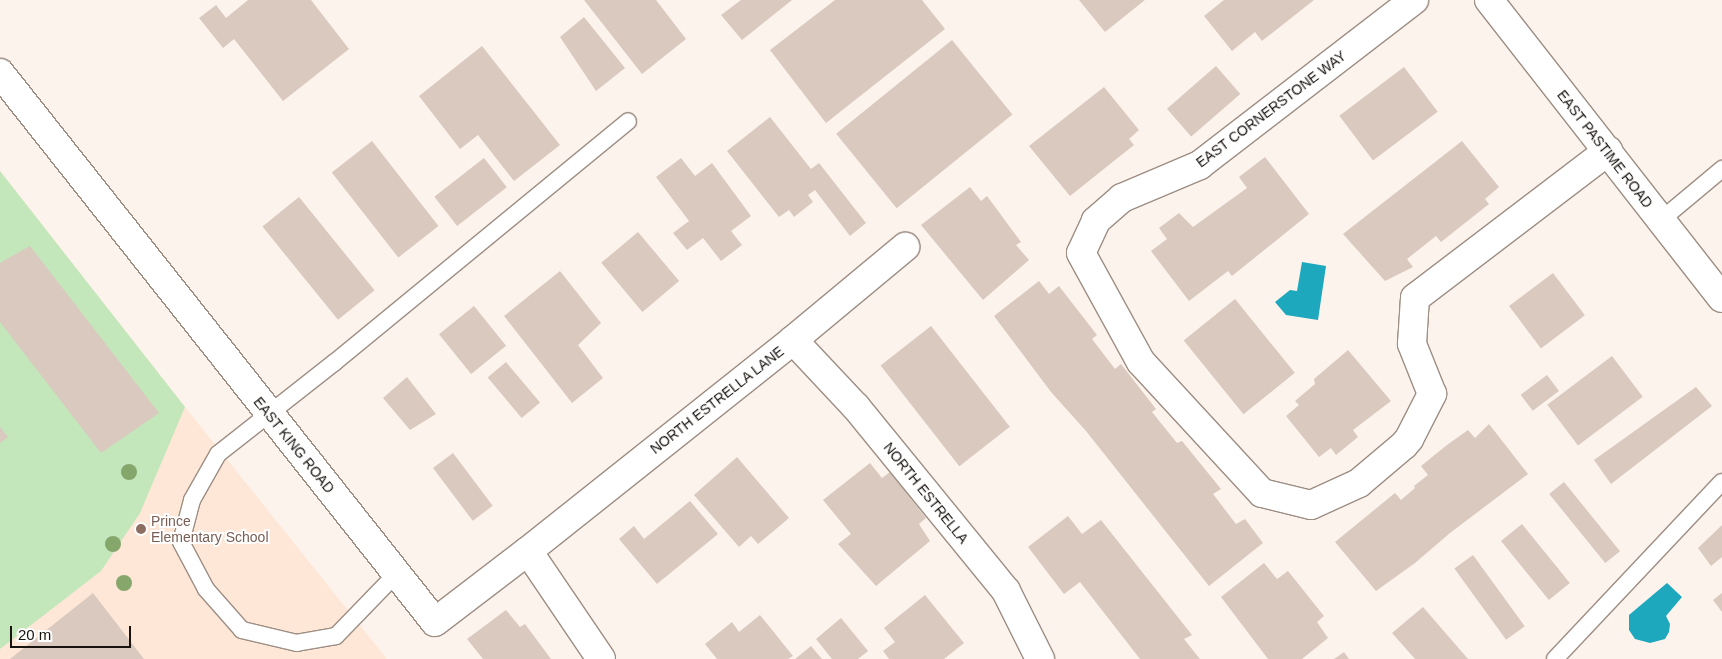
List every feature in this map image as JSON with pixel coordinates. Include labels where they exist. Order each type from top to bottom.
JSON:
[{"type":"street","name":"EAST CORNERSTONE WAY","points":[[1414,0],[1200,165],[1122,198],[1096,221],[1081,253],[1141,362],[1262,493],[1311,505],[1359,483],[1404,445],[1409,440],[1432,394],[1412,344],[1415,298],[1608,151]]},
{"type":"street","name":"EAST PASTIME ROAD","points":[[1489,0],[1722,298]]},
{"type":"street","name":"EAST KING ROAD","points":[[0,73],[435,622],[528,551]]},
{"type":"street","name":"NORTH ESTRELLA LANE","points":[[528,551],[793,340],[905,247]]},
{"type":"street","name":"NORTH ESTRELLA","points":[[793,340],[856,407],[1006,591],[1040,659]]},
{"type":"street","points":[[528,551],[601,659]]},
{"type":"lane","points":[[397,573],[336,636],[297,643],[242,630],[206,589],[181,542],[192,500],[218,454],[628,121]]},
{"type":"lane","points":[[1661,220],[1722,169]]},
{"type":"lane","points":[[1555,659],[1722,482]]},
{"type":"shaded area","name":"Prince Elementary School","points":[[0,171],[185,407],[387,659],[0,659]]},
{"type":"green space","points":[[0,171],[185,407],[140,513],[101,571],[0,649]]},
{"type":"water","points":[[1302,262],[1326,266],[1318,320],[1286,315],[1275,302],[1290,290],[1297,291]]},
{"type":"water","points":[[1667,583],[1682,597],[1666,616],[1670,624],[1669,632],[1665,639],[1650,643],[1635,639],[1629,630],[1629,615]]},
{"type":"building","points":[[248,0],[311,0],[349,49],[283,101],[234,39],[223,48],[199,18],[216,5],[226,18]]},
{"type":"building","points":[[584,0],[656,0],[686,39],[642,74]]},
{"type":"building","points":[[741,0],[792,0],[742,40],[721,15]]},
{"type":"building","points":[[835,0],[922,0],[945,29],[826,123],[770,50]]},
{"type":"building","points":[[1079,0],[1145,0],[1105,32]]},
{"type":"building","points":[[1224,0],[1314,0],[1262,41],[1255,32],[1232,51],[1204,16]]},
{"type":"building","points":[[584,17],[625,68],[596,91],[560,37]]},
{"type":"building","points":[[952,40],[1012,115],[897,208],[836,134]]},
{"type":"building","points":[[482,46],[560,145],[514,181],[478,135],[460,149],[419,96]]},
{"type":"building","points":[[1216,66],[1240,94],[1191,137],[1167,109]]},
{"type":"building","points":[[1404,67],[1438,112],[1373,160],[1339,116]]},
{"type":"building","points":[[1104,87],[1139,130],[1129,139],[1134,145],[1070,196],[1029,146]]},
{"type":"building","points":[[770,117],[811,169],[819,163],[866,223],[850,236],[815,190],[808,195],[813,202],[794,217],[789,210],[779,217],[727,151]]},
{"type":"building","points":[[372,141],[438,226],[398,258],[332,172]]},
{"type":"building","points":[[1462,141],[1499,187],[1485,199],[1489,204],[1441,242],[1436,236],[1407,259],[1413,267],[1385,281],[1343,234]]},
{"type":"building","points":[[1265,157],[1309,214],[1232,276],[1228,271],[1189,301],[1151,251],[1167,239],[1159,228],[1179,213],[1193,227],[1247,188],[1239,177]]},
{"type":"building","points":[[484,158],[507,187],[457,226],[434,197]]},
{"type":"building","points":[[681,158],[695,176],[712,163],[751,216],[731,231],[742,245],[721,261],[703,238],[687,250],[673,233],[689,221],[656,177]]},
{"type":"building","points":[[970,187],[981,201],[987,196],[1021,242],[1016,245],[1029,260],[983,300],[921,225]]},
{"type":"building","points":[[299,197],[375,290],[338,320],[262,227]]},
{"type":"building","points":[[638,232],[679,281],[642,312],[601,263]]},
{"type":"building","points":[[30,246],[159,413],[101,453],[0,322],[0,263]]},
{"type":"building","points":[[560,271],[601,323],[578,345],[603,378],[572,403],[504,316]]},
{"type":"building","points":[[1553,273],[1585,315],[1541,348],[1509,306]]},
{"type":"building","points":[[1039,281],[1049,294],[1059,286],[1097,335],[1092,339],[1115,369],[1121,364],[1156,409],[1152,412],[1177,443],[1182,441],[1221,489],[1213,494],[1236,524],[1245,519],[1263,543],[1209,586],[1086,431],[1051,392],[994,316]]},
{"type":"building","points":[[1235,299],[1295,373],[1243,414],[1184,341]]},
{"type":"building","points":[[474,306],[506,346],[471,374],[439,334]]},
{"type":"building","points":[[931,326],[1010,427],[959,466],[881,365]]},
{"type":"building","points":[[1348,350],[1391,401],[1353,430],[1358,437],[1336,455],[1331,448],[1319,457],[1286,416],[1299,405],[1295,401],[1315,384],[1314,379]]},
{"type":"building","points":[[1612,356],[1643,397],[1578,445],[1547,405]]},
{"type":"building","points":[[506,362],[540,403],[522,418],[488,377]]},
{"type":"building","points":[[1547,375],[1559,391],[1533,411],[1521,395]]},
{"type":"building","points":[[407,377],[436,414],[410,430],[383,398]]},
{"type":"building","points":[[1696,387],[1712,406],[1611,484],[1594,460]]},
{"type":"building","points":[[1489,424],[1528,474],[1450,533],[1415,563],[1376,591],[1335,542],[1395,493],[1401,500],[1415,488],[1414,486],[1428,475],[1421,466],[1447,445],[1468,430],[1475,438]]},
{"type":"building","points":[[0,427],[8,437],[0,443]]},
{"type":"building","points":[[453,453],[493,506],[473,521],[433,468]]},
{"type":"building","points":[[737,457],[789,518],[758,544],[751,536],[739,547],[694,495]]},
{"type":"building","points":[[870,463],[882,478],[890,472],[926,518],[919,524],[930,541],[876,586],[838,544],[851,534],[823,500]]},
{"type":"building","points":[[1564,482],[1620,551],[1605,563],[1549,494]]},
{"type":"building","points":[[690,501],[718,534],[657,584],[619,539],[634,526],[644,539]]},
{"type":"building","points":[[1068,516],[1082,534],[1101,520],[1192,635],[1184,639],[1200,659],[1140,659],[1080,582],[1064,594],[1028,547]]},
{"type":"building","points":[[1522,524],[1570,583],[1549,600],[1501,541]]},
{"type":"building","points":[[1722,525],[1722,557],[1711,566],[1698,548]]},
{"type":"building","points":[[1473,555],[1525,626],[1506,640],[1454,569]]},
{"type":"building","points":[[1264,563],[1277,579],[1288,571],[1324,616],[1317,622],[1328,638],[1302,659],[1268,659],[1221,597]]},
{"type":"building","points":[[93,593],[144,659],[10,659]]},
{"type":"building","points":[[1722,593],[1722,612],[1713,600]]},
{"type":"building","points":[[925,595],[964,643],[944,659],[889,659],[883,651],[895,642],[884,628]]},
{"type":"building","points":[[1423,607],[1468,659],[1415,659],[1392,633]]},
{"type":"building","points":[[506,610],[520,627],[525,624],[551,659],[483,659],[467,639]]},
{"type":"building","points":[[760,615],[793,656],[788,659],[717,659],[705,644],[732,622],[739,632]]},
{"type":"building","points":[[841,618],[868,651],[858,659],[832,659],[816,639]]},
{"type":"building","points":[[811,646],[822,659],[795,659]]},
{"type":"building","points":[[1344,652],[1349,659],[1334,659]]},
{"type":"place","name":"Prince Elementary School","points":[[141,529]]}]
